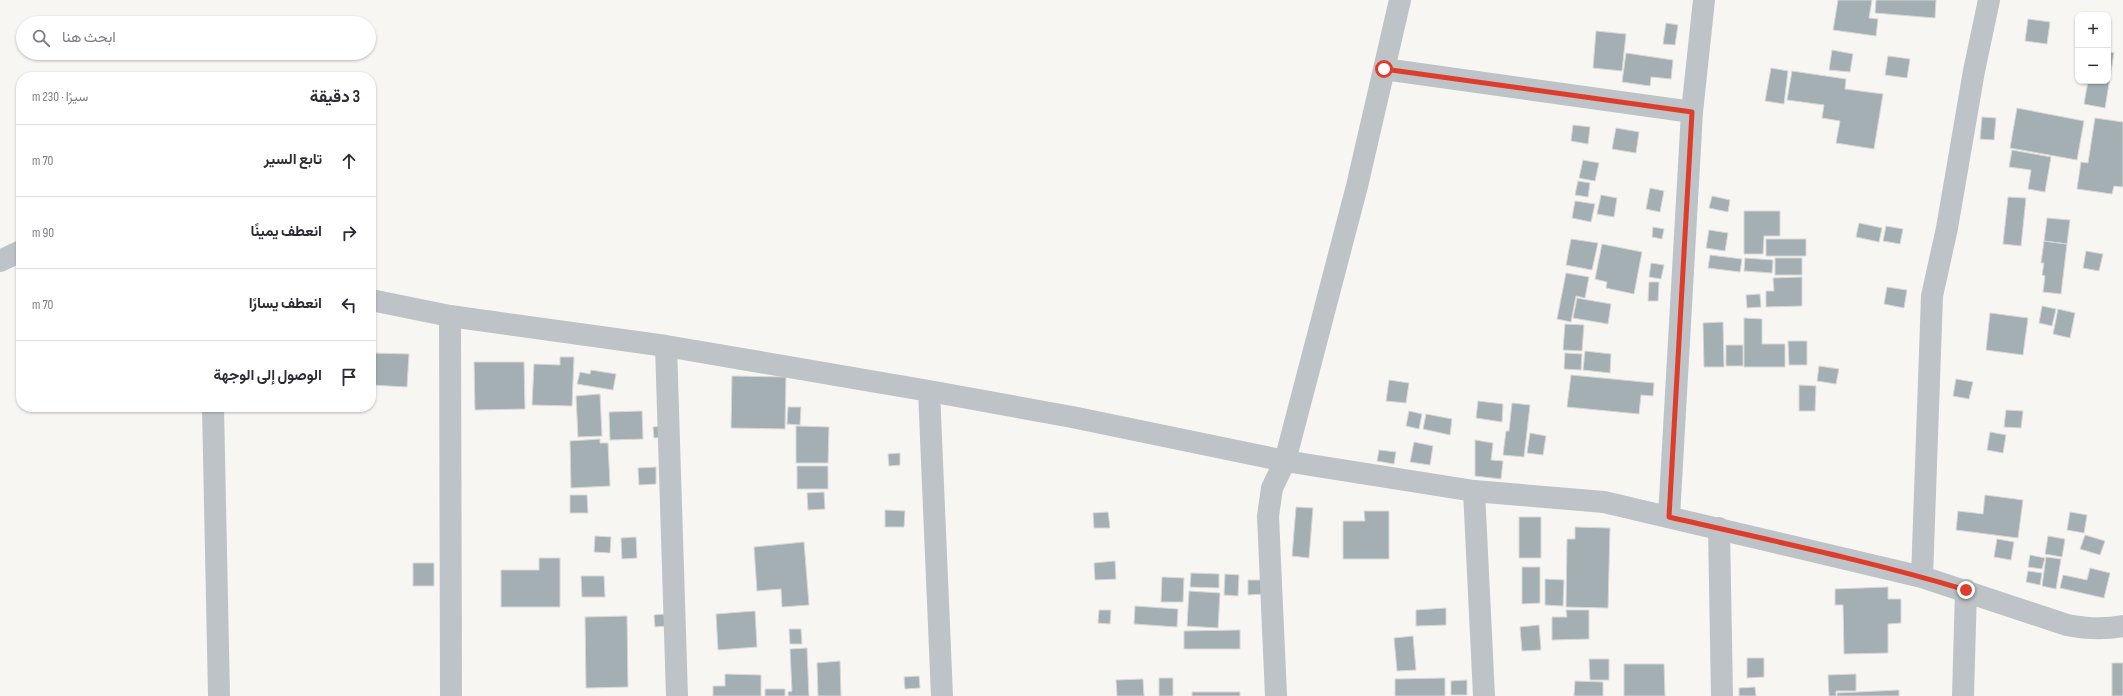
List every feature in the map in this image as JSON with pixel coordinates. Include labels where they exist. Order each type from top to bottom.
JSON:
[{"type":"street","points":[[1276,696],[1268,516],[1272,488],[1285,461],[1357,186],[1400,0]]},
{"type":"street","points":[[1669,517],[1692,112],[1704,0]]},
{"type":"street","points":[[1922,577],[1932,296],[1947,228],[1974,71],[1989,0]]},
{"type":"street","points":[[1384,69],[1692,112]]},
{"type":"street","points":[[0,261],[16,253]]},
{"type":"street","points":[[376,301],[450,316],[666,346],[929,391],[1285,461],[1474,491],[1604,502],[1922,577],[1966,590],[2067,625],[2088,629],[2106,629],[2123,626]]},
{"type":"street","points":[[450,316],[451,696]]},
{"type":"street","points":[[666,346],[677,696]]},
{"type":"street","points":[[929,391],[942,696]]},
{"type":"street","points":[[213,412],[219,696]]},
{"type":"street","points":[[1474,491],[1484,696]]},
{"type":"street","points":[[1719,528],[1722,696]]},
{"type":"street","points":[[1963,696],[1966,590]]},
{"type":"building","points":[[1838,0],[1872,0],[1869,18],[1878,19],[1876,36],[1833,30]]},
{"type":"building","points":[[1876,0],[1936,0],[1935,18],[1875,13]]},
{"type":"building","points":[[2028,19],[2050,22],[2047,44],[2025,41]]},
{"type":"building","points":[[1666,23],[1678,25],[1675,45],[1663,44]]},
{"type":"building","points":[[1596,31],[1626,34],[1622,71],[1593,68]]},
{"type":"building","points":[[1832,50],[1853,54],[1850,72],[1829,70]]},
{"type":"building","points":[[2111,52],[2114,53],[2111,71]]},
{"type":"building","points":[[1626,53],[1673,60],[1671,79],[1651,77],[1650,86],[1622,82]]},
{"type":"building","points":[[1888,56],[1910,59],[1907,78],[1885,75]]},
{"type":"building","points":[[1771,68],[1788,71],[1784,104],[1765,101]]},
{"type":"building","points":[[1792,71],[1846,79],[1845,89],[1883,94],[1874,149],[1836,143],[1840,121],[1822,118],[1824,105],[1787,100]]},
{"type":"building","points":[[2087,84],[2109,84],[2105,108],[2084,104]]},
{"type":"building","points":[[2017,108],[2084,121],[2077,160],[2010,148]]},
{"type":"building","points":[[1982,117],[1996,118],[1994,140],[1980,139]]},
{"type":"building","points":[[2095,118],[2123,122],[2123,187],[2114,186],[2112,194],[2077,189],[2081,162],[2088,163]]},
{"type":"building","points":[[1573,125],[1590,127],[1588,144],[1571,141]]},
{"type":"building","points":[[1616,128],[1639,132],[1636,153],[1612,149]]},
{"type":"building","points":[[2012,150],[2051,157],[2045,192],[2028,189],[2031,170],[2009,167]]},
{"type":"building","points":[[1583,160],[1599,163],[1595,181],[1579,178]]},
{"type":"building","points":[[1578,181],[1590,183],[1588,197],[1575,195]]},
{"type":"building","points":[[1650,188],[1664,191],[1660,212],[1646,209]]},
{"type":"building","points":[[1601,195],[1617,198],[1614,217],[1597,214]]},
{"type":"building","points":[[1712,196],[1730,200],[1728,212],[1709,208]]},
{"type":"building","points":[[2008,197],[2026,198],[2021,246],[2003,244]]},
{"type":"building","points":[[1575,201],[1595,204],[1591,222],[1572,218]]},
{"type":"building","points":[[1744,211],[1780,211],[1780,236],[1764,236],[1763,254],[1744,254]]},
{"type":"building","points":[[2047,218],[2070,220],[2067,244],[2044,241]]},
{"type":"building","points":[[1859,223],[1882,228],[1879,242],[1856,237]]},
{"type":"building","points":[[1886,226],[1903,229],[1900,244],[1883,241]]},
{"type":"building","points":[[1653,227],[1664,229],[1662,239],[1652,237]]},
{"type":"building","points":[[1709,230],[1728,233],[1725,251],[1706,248]]},
{"type":"building","points":[[1571,239],[1598,243],[1592,270],[1566,265]]},
{"type":"building","points":[[1766,239],[1806,239],[1806,256],[1766,256]]},
{"type":"building","points":[[2044,241],[2067,244],[2061,294],[2043,292],[2045,276],[2042,275],[2044,263],[2041,263]]},
{"type":"building","points":[[1602,244],[1642,252],[1634,294],[1606,288],[1607,282],[1595,279]]},
{"type":"building","points":[[2086,251],[2103,254],[2099,271],[2083,268]]},
{"type":"building","points":[[1710,255],[1742,259],[1740,272],[1708,268]]},
{"type":"building","points":[[1745,258],[1773,260],[1772,273],[1744,271]]},
{"type":"building","points":[[1775,258],[1802,258],[1802,275],[1775,275]]},
{"type":"building","points":[[1651,263],[1664,265],[1661,279],[1649,277]]},
{"type":"building","points":[[1566,273],[1589,277],[1585,298],[1576,296],[1571,322],[1557,319]]},
{"type":"building","points":[[1802,277],[1802,306],[1766,307],[1766,291],[1774,291],[1773,278]]},
{"type":"building","points":[[1649,282],[1659,282],[1658,301],[1648,301]]},
{"type":"building","points":[[1887,287],[1907,290],[1904,308],[1884,304]]},
{"type":"building","points":[[1760,294],[1761,307],[1747,308],[1746,295]]},
{"type":"building","points":[[1577,298],[1611,304],[1608,324],[1573,318]]},
{"type":"building","points":[[2042,306],[2056,309],[2052,326],[2039,323]]},
{"type":"building","points":[[2058,309],[2075,313],[2070,338],[2053,334]]},
{"type":"building","points":[[1990,313],[2028,318],[2023,355],[1986,350]]},
{"type":"building","points":[[1744,318],[1762,319],[1762,344],[1785,344],[1785,367],[1744,367]]},
{"type":"building","points":[[1723,322],[1724,367],[1704,367],[1703,323]]},
{"type":"building","points":[[1565,324],[1584,325],[1582,351],[1563,350]]},
{"type":"building","points":[[1788,341],[1807,341],[1807,365],[1789,365]]},
{"type":"building","points":[[1726,345],[1743,345],[1743,366],[1726,366]]},
{"type":"building","points":[[1585,351],[1611,354],[1610,373],[1583,370]]},
{"type":"building","points":[[376,353],[409,354],[407,387],[376,385]]},
{"type":"building","points":[[1565,353],[1582,354],[1581,370],[1564,369]]},
{"type":"building","points":[[560,357],[574,357],[572,406],[532,405],[534,364],[560,365]]},
{"type":"building","points":[[474,362],[524,362],[525,409],[475,410]]},
{"type":"building","points":[[1819,366],[1839,369],[1836,384],[1817,381]]},
{"type":"building","points":[[591,370],[616,374],[613,390],[577,384],[580,372],[590,374]]},
{"type":"building","points":[[1571,375],[1654,383],[1653,396],[1641,395],[1639,414],[1567,407]]},
{"type":"building","points":[[732,376],[786,377],[785,429],[731,428]]},
{"type":"building","points":[[1956,379],[1973,382],[1969,399],[1953,396]]},
{"type":"building","points":[[1389,380],[1409,383],[1406,403],[1386,401]]},
{"type":"building","points":[[1799,385],[1816,386],[1815,411],[1799,411]]},
{"type":"building","points":[[600,394],[602,436],[578,437],[576,396]]},
{"type":"building","points":[[1478,401],[1503,404],[1502,422],[1476,418]]},
{"type":"building","points":[[1512,403],[1530,405],[1524,457],[1503,455],[1506,431],[1509,431]]},
{"type":"building","points":[[788,407],[801,407],[800,425],[787,424]]},
{"type":"building","points":[[2006,410],[2023,411],[2021,428],[2004,427]]},
{"type":"building","points":[[642,411],[643,439],[610,440],[609,412]]},
{"type":"building","points":[[1409,411],[1422,414],[1419,429],[1406,426]]},
{"type":"building","points":[[1426,414],[1452,419],[1450,435],[1423,429]]},
{"type":"building","points":[[664,426],[665,437],[654,438],[653,427]]},
{"type":"building","points":[[796,426],[829,427],[828,463],[796,463]]},
{"type":"building","points":[[1990,432],[2006,435],[2003,453],[1987,450]]},
{"type":"building","points":[[1530,433],[1546,436],[1543,455],[1527,453]]},
{"type":"building","points":[[600,439],[600,443],[608,443],[610,486],[571,488],[570,441]]},
{"type":"building","points":[[1475,440],[1493,443],[1491,460],[1503,461],[1501,479],[1475,476]]},
{"type":"building","points":[[1414,442],[1433,446],[1430,465],[1410,462]]},
{"type":"building","points":[[1379,450],[1396,452],[1394,464],[1377,461]]},
{"type":"building","points":[[900,453],[900,465],[889,466],[888,454]]},
{"type":"building","points":[[797,466],[828,466],[828,489],[797,489]]},
{"type":"building","points":[[656,467],[656,484],[639,485],[638,468]]},
{"type":"building","points":[[824,492],[825,509],[808,510],[807,493]]},
{"type":"building","points":[[570,495],[587,495],[588,513],[570,513]]},
{"type":"building","points":[[1985,495],[2023,500],[2018,538],[1956,530],[1958,511],[1983,514]]},
{"type":"building","points":[[1296,507],[1313,508],[1309,558],[1292,556]]},
{"type":"building","points":[[885,510],[905,511],[904,527],[885,527]]},
{"type":"building","points":[[1364,511],[1389,511],[1389,559],[1343,559],[1343,521],[1365,521]]},
{"type":"building","points":[[1108,512],[1110,528],[1094,528],[1093,513]]},
{"type":"building","points":[[2070,512],[2087,515],[2084,533],[2067,530]]},
{"type":"building","points":[[1519,517],[1541,517],[1541,558],[1519,558]]},
{"type":"building","points":[[1575,527],[1610,528],[1608,608],[1566,607],[1567,539],[1575,539]]},
{"type":"building","points":[[2085,535],[2105,541],[2100,555],[2080,549]]},
{"type":"building","points":[[595,536],[611,537],[610,553],[594,552]]},
{"type":"building","points":[[2048,536],[2065,539],[2062,557],[2045,554]]},
{"type":"building","points":[[636,537],[637,558],[622,559],[621,538]]},
{"type":"building","points":[[1997,539],[2014,542],[2011,560],[1994,557]]},
{"type":"building","points":[[804,542],[809,605],[782,607],[781,589],[757,591],[754,547]]},
{"type":"building","points":[[2030,555],[2045,558],[2042,569],[2028,567]]},
{"type":"building","points":[[2046,557],[2061,559],[2056,589],[2042,586]]},
{"type":"building","points":[[539,558],[560,558],[560,607],[501,607],[501,570],[539,570]]},
{"type":"building","points":[[1115,561],[1116,579],[1095,580],[1094,563]]},
{"type":"building","points":[[413,563],[434,563],[434,586],[413,586]]},
{"type":"building","points":[[1522,567],[1540,567],[1540,603],[1522,604]]},
{"type":"building","points":[[2090,568],[2110,573],[2104,598],[2060,588],[2063,575],[2087,580]]},
{"type":"building","points":[[2028,571],[2042,573],[2040,585],[2026,582]]},
{"type":"building","points":[[1191,573],[1219,574],[1219,588],[1190,587]]},
{"type":"building","points":[[1225,574],[1239,575],[1238,596],[1224,595]]},
{"type":"building","points":[[581,576],[604,576],[605,597],[582,597]]},
{"type":"building","points":[[1162,577],[1184,578],[1183,602],[1161,602]]},
{"type":"building","points":[[1545,579],[1564,580],[1563,606],[1545,605]]},
{"type":"building","points":[[1248,580],[1264,580],[1264,594],[1248,595]]},
{"type":"building","points":[[1888,587],[1888,599],[1901,599],[1901,623],[1888,624],[1888,653],[1844,654],[1843,605],[1835,605],[1835,589]]},
{"type":"building","points":[[1189,591],[1220,593],[1218,628],[1187,626]]},
{"type":"building","points":[[1135,606],[1178,609],[1177,627],[1134,624]]},
{"type":"building","points":[[1446,608],[1446,625],[1416,626],[1416,610]]},
{"type":"building","points":[[1099,610],[1111,610],[1110,624],[1098,623]]},
{"type":"building","points":[[1566,610],[1589,610],[1589,639],[1552,640],[1552,617],[1567,617]]},
{"type":"building","points":[[755,611],[757,647],[718,650],[716,614]]},
{"type":"building","points":[[666,614],[667,626],[655,627],[654,615]]},
{"type":"building","points":[[627,616],[628,687],[586,688],[585,617]]},
{"type":"building","points":[[1539,625],[1541,650],[1522,651],[1520,627]]},
{"type":"building","points":[[789,629],[801,629],[802,644],[790,644]]},
{"type":"building","points":[[1240,630],[1240,649],[1184,649],[1184,631]]},
{"type":"building","points":[[1413,636],[1416,670],[1397,671],[1394,638]]},
{"type":"building","points":[[807,648],[809,696],[788,696],[788,692],[792,691],[790,649]]},
{"type":"building","points":[[1747,658],[1764,658],[1764,677],[1747,678]]},
{"type":"building","points":[[1589,659],[1609,659],[1609,680],[1590,680]]},
{"type":"building","points":[[840,661],[841,696],[818,696],[817,663]]},
{"type":"building","points":[[2112,663],[2123,663],[2123,696],[2112,696]]},
{"type":"building","points":[[1624,664],[1664,664],[1665,696],[1624,696]]},
{"type":"building","points":[[725,674],[761,675],[761,696],[713,696],[713,686],[725,686]]},
{"type":"building","points":[[1856,674],[1856,691],[1836,691],[1836,696],[1829,696],[1828,675]]},
{"type":"building","points":[[919,676],[920,688],[905,689],[904,677]]},
{"type":"building","points":[[1159,678],[1173,678],[1173,696],[1159,696]]},
{"type":"building","points":[[1445,678],[1445,696],[1395,696],[1395,679]]},
{"type":"building","points":[[1143,679],[1144,696],[1117,696],[1116,680]]},
{"type":"building","points":[[1467,680],[1467,695],[1451,695],[1451,681]]},
{"type":"building","points":[[1575,681],[1603,682],[1603,696],[1574,696]]},
{"type":"building","points":[[1755,687],[1756,696],[1739,696],[1739,688]]},
{"type":"building","points":[[765,689],[785,689],[785,696],[765,696]]},
{"type":"building","points":[[1899,690],[1899,696],[1837,696],[1837,693]]},
{"type":"building","points":[[1192,692],[1240,692],[1240,696],[1192,696]]},
{"type":"route","points":[[1384,69],[1692,112],[1669,517],[1825,553],[1922,577],[1966,590]]}]
